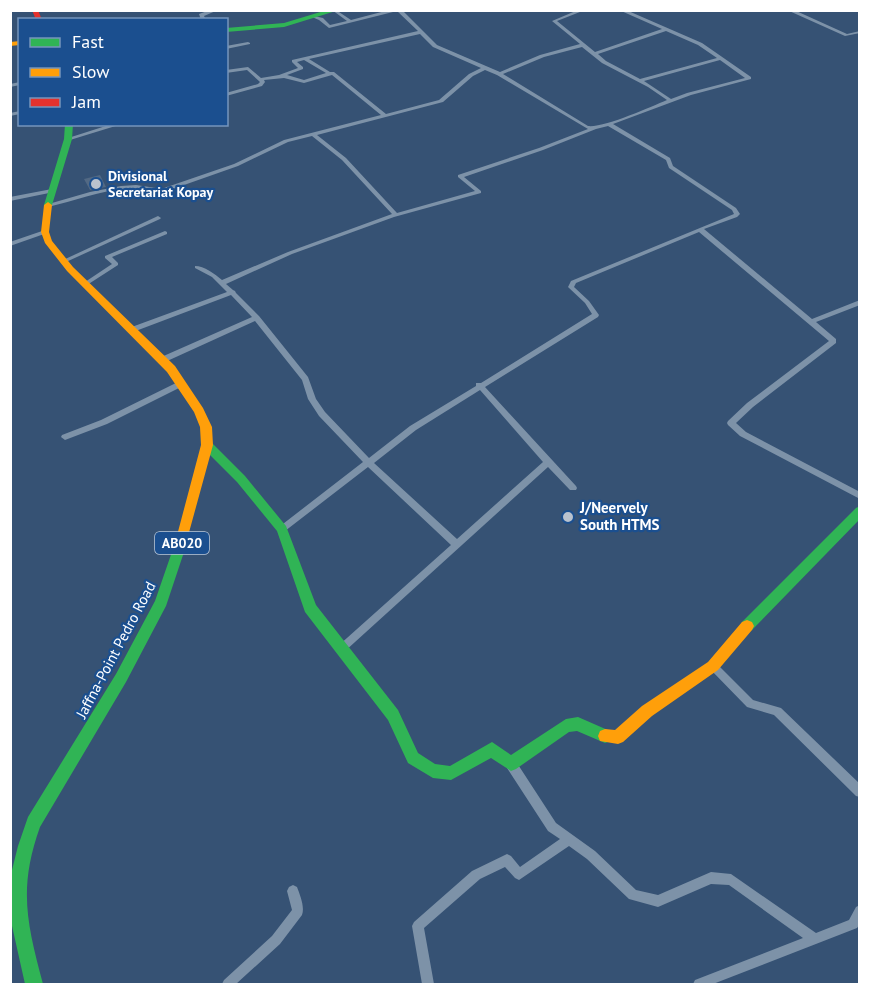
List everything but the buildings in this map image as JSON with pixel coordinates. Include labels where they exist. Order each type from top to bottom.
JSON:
[{"type":"main road","points":[[228,30],[271,27],[335,11]]},
{"type":"main road","points":[[45,232],[48,205],[68,139],[69,126]]},
{"type":"main road","name":"Jaffna-Point Pedro Road","points":[[34,984],[15,908],[15,876],[23,846],[121,678],[161,602],[182,541],[207,445],[206,427],[199,411],[162,360],[85,284],[64,261],[45,232]]},
{"type":"main road","points":[[207,445],[242,479],[282,529],[310,608],[393,715],[413,758],[433,771],[452,773],[492,748],[511,764],[566,726],[578,724],[599,735],[618,737],[647,711],[713,666],[747,625],[860,511]]},
{"type":"street","points":[[203,18],[201,15],[216,10]]},
{"type":"street","points":[[314,17],[321,19],[329,27],[397,10],[435,46],[500,74],[587,127],[594,128]]},
{"type":"street","points":[[582,10],[554,21],[604,62],[671,101]]},
{"type":"street","points":[[222,283],[290,253],[396,215],[479,192],[460,176],[671,101],[749,79],[700,44],[621,10]]},
{"type":"street","points":[[789,10],[847,35],[860,32]]},
{"type":"street","points":[[335,11],[351,22]]},
{"type":"street","points":[[594,54],[667,28]]},
{"type":"street","points":[[228,72],[248,68],[262,79],[281,76],[301,68],[294,61],[304,57],[421,32]]},
{"type":"street","points":[[228,48],[248,43]]},
{"type":"street","points":[[500,74],[542,56],[583,45]]},
{"type":"street","points":[[304,57],[384,115]]},
{"type":"street","points":[[639,81],[721,58]]},
{"type":"street","points":[[48,205],[132,186],[155,191],[165,190],[236,165],[286,141],[441,101],[471,75],[485,68]]},
{"type":"street","points":[[281,76],[298,82],[330,74]]},
{"type":"street","points":[[228,94],[260,85],[262,79]]},
{"type":"street","points":[[282,529],[413,428],[479,385],[596,315],[587,302],[571,287],[573,282],[737,214],[671,167],[668,159],[609,124]]},
{"type":"street","points":[[68,139],[113,126]]},
{"type":"street","points":[[313,134],[344,159],[396,215]]},
{"type":"street","points":[[10,199],[52,190]]},
{"type":"street","points":[[64,261],[158,218]]},
{"type":"street","points":[[700,229],[834,341],[750,405],[731,423],[743,434],[860,496]]},
{"type":"street","points":[[10,244],[45,232]]},
{"type":"street","points":[[85,284],[116,264],[107,257],[165,233]]},
{"type":"street","points":[[197,267],[233,292],[257,318],[305,379],[312,399],[322,414],[369,463],[457,545]]},
{"type":"street","points":[[131,330],[233,292]]},
{"type":"street","points":[[812,321],[860,302]]},
{"type":"street","points":[[162,360],[257,318]]},
{"type":"street","points":[[65,437],[104,422],[180,384]]},
{"type":"street","points":[[479,385],[573,488]]},
{"type":"street","points":[[341,649],[548,462]]},
{"type":"street","points":[[713,666],[750,705],[777,711],[860,792]]},
{"type":"street","points":[[511,764],[552,827],[591,855],[633,895],[658,901],[711,878],[731,880],[813,938]]},
{"type":"street","points":[[428,984],[418,926],[476,875],[507,860],[519,874],[569,839]]},
{"type":"street","points":[[228,984],[276,940],[298,911],[292,891]]},
{"type":"street","points":[[699,984],[715,981],[813,938],[853,924],[860,911]]},
{"type":"traffic: fast","points":[[228,30],[284,25],[336,10]]},
{"type":"traffic: fast","points":[[48,205],[68,139],[69,126]]},
{"type":"traffic: fast","points":[[207,445],[241,479],[282,529],[310,608],[393,715],[413,758],[433,771],[451,773],[492,749],[511,764],[566,726],[578,724],[605,736]]},
{"type":"traffic: fast","points":[[747,626],[860,511]]},
{"type":"traffic: fast","points":[[34,984],[19,922],[18,885],[20,866],[26,846],[34,823],[121,678],[161,602],[181,543]]},
{"type":"traffic: slow","points":[[10,44],[18,43]]},
{"type":"traffic: slow","points":[[48,205],[45,232],[48,241],[70,269],[171,369],[199,411],[206,427],[207,445],[181,543]]},
{"type":"traffic: slow","points":[[605,736],[618,737],[647,711],[713,666],[747,626]]},
{"type":"traffic: jam","points":[[35,10],[38,18]]},
{"type":"place","name":"Divisional Secretariat Kopay","points":[[96,184]]},
{"type":"place","name":"J/Neervely South HTMS","points":[[568,517]]}]
